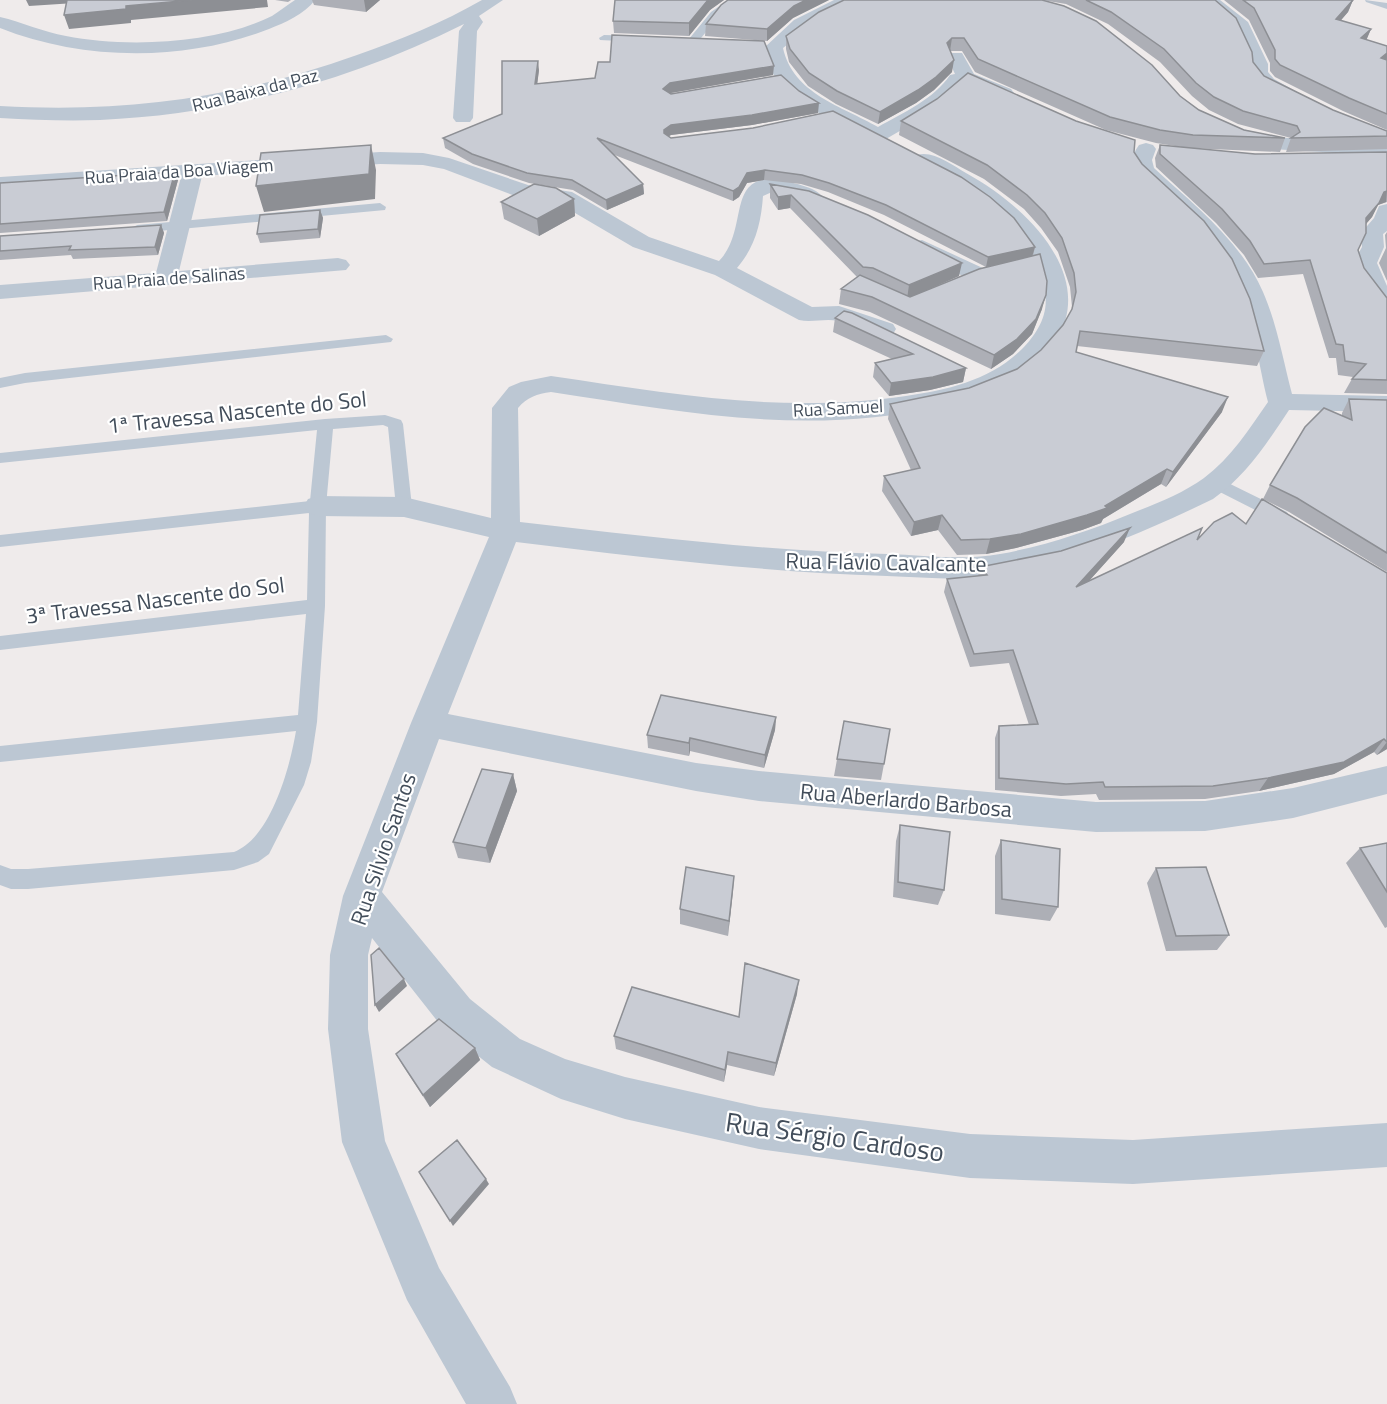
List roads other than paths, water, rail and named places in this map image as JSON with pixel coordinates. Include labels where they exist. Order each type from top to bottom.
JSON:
[{"type":"street","points":[[0,22],[32,36],[65,42],[114,46],[171,45],[198,43],[252,30],[288,13],[306,0]]},
{"type":"street","name":"Rua Baixa da Paz","points":[[0,112],[92,114],[157,111],[227,101],[301,81],[442,29],[468,23],[494,0]]},
{"type":"street","name":"Rua Samuel","points":[[506,531],[505,408],[510,399],[527,388],[551,384],[698,407],[803,412],[877,407],[929,401],[992,382],[1027,358],[1049,334],[1058,305],[1042,261],[1041,247],[1003,207],[968,181],[895,144],[825,117],[794,85],[783,79],[768,47],[795,26],[819,12],[848,0]]},
{"type":"street","points":[[1209,0],[1242,26],[1259,64],[1259,73],[1267,83],[1306,104]]},
{"type":"street","points":[[463,118],[468,23]]},
{"type":"street","points":[[956,57],[966,78]]},
{"type":"street","points":[[895,144],[927,107],[957,79],[966,78],[978,81],[1017,99]]},
{"type":"street","points":[[1225,129],[1272,143],[1387,150]]},
{"type":"street","points":[[1366,130],[1387,139]]},
{"type":"street","points":[[1147,148],[1142,156],[1141,164],[1145,171],[1208,230],[1226,251],[1251,291],[1281,402],[1387,404]]},
{"type":"street","points":[[1251,158],[1387,157]]},
{"type":"street","name":"Rua Praia da Boa Viagem","points":[[0,183],[390,158],[423,159],[459,167],[523,191],[564,197],[641,242],[723,270],[807,315],[839,313],[860,319],[903,339]]},
{"type":"street","points":[[166,278],[193,170]]},
{"type":"street","points":[[723,270],[731,263],[747,237],[752,195],[756,190],[761,187],[778,187],[831,205]]},
{"type":"street","points":[[1387,211],[1385,220],[1372,233],[1373,247],[1365,263],[1371,280],[1387,304]]},
{"type":"street","points":[[899,236],[979,276]]},
{"type":"street","name":"Rua Praia de Salinas","points":[[0,292],[338,266]]},
{"type":"street","points":[[962,368],[992,382]]},
{"type":"street","name":"Rua Flávio Cavalcante","points":[[318,506],[404,507],[506,531],[734,557],[846,564],[980,567],[1019,561],[1094,540],[1203,492],[1216,483],[1250,448],[1281,402]]},
{"type":"street","name":"Rua Silvio Santos","points":[[493,1404],[423,1284],[364,1142],[348,1029],[349,955],[362,896],[428,723],[506,531]]},
{"type":"street","name":"Rua Aberlardo Barbosa","points":[[428,723],[696,777],[759,786],[1096,817],[1205,816],[1293,803],[1387,780]]},
{"type":"street","name":"Rua Sérgio Cardoso","points":[[362,896],[456,1013],[506,1053],[561,1078],[625,1098],[759,1128],[970,1156],[1133,1162],[1387,1145]]},
{"type":"lane","points":[[710,42],[688,41],[715,14],[735,0]]},
{"type":"lane","points":[[1370,0],[1387,6]]},
{"type":"lane","points":[[604,38],[649,40]]},
{"type":"lane","points":[[122,231],[380,207]]},
{"type":"lane","points":[[0,383],[37,376],[386,339]]},
{"type":"lane","name":"1ª Travessa Nascente do Sol","points":[[0,458],[325,424],[385,420],[395,424],[404,507]]},
{"type":"lane","points":[[0,875],[11,879],[28,879],[234,861],[250,855],[261,847],[294,785],[307,722],[316,606],[318,506],[325,424]]},
{"type":"lane","points":[[1216,483],[1300,527]]},
{"type":"lane","points":[[0,541],[318,506]]},
{"type":"lane","name":"3ª Travessa Nascente do Sol","points":[[0,643],[316,606]]},
{"type":"lane","points":[[0,754],[307,722]]}]
